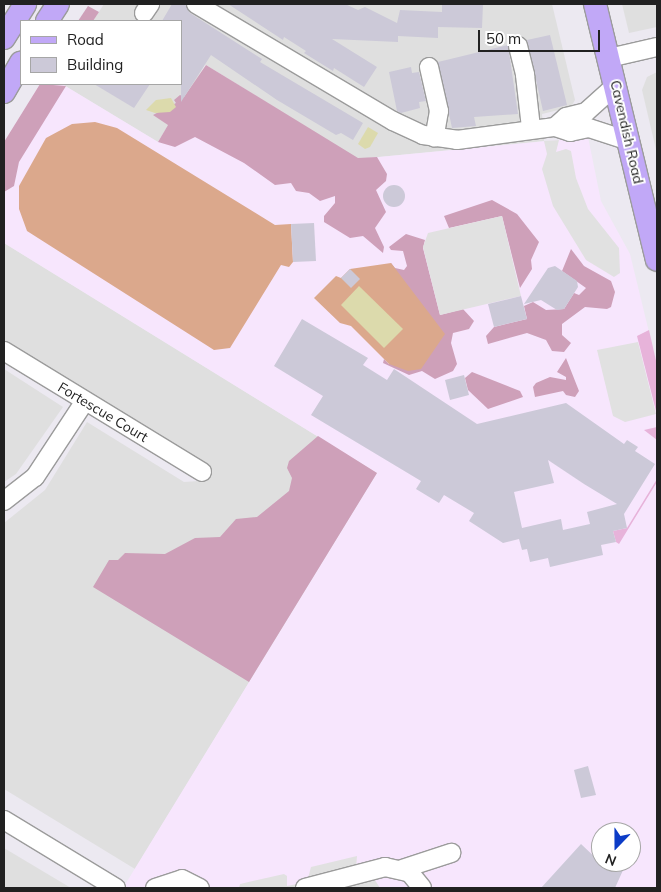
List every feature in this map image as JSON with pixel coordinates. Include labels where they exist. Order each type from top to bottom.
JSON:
[{"type":"main road","points":[[4,38],[25,4]]},
{"type":"main road","points":[[48,20],[58,4]]},
{"type":"main road","name":"Cavendish Road","points":[[595,4],[657,260]]},
{"type":"main road","points":[[4,92],[20,65]]},
{"type":"street","points":[[196,4],[393,121],[434,138],[457,140],[531,128],[555,127],[570,132],[589,128],[629,141]]},
{"type":"street","points":[[518,46],[525,75],[531,128]]},
{"type":"street","points":[[609,58],[657,47]]},
{"type":"street","points":[[429,67],[439,110],[434,138]]},
{"type":"street","points":[[555,127],[566,116],[586,112],[616,85]]},
{"type":"street","name":"Fortescue Court","points":[[4,351],[202,472]]},
{"type":"street","points":[[4,501],[35,477],[85,401]]},
{"type":"street","points":[[4,820],[116,888]]},
{"type":"street","points":[[305,888],[385,867],[402,869],[451,852]]},
{"type":"street","points":[[402,869],[417,879],[422,888]]},
{"type":"street","points":[[155,888],[179,885],[186,880],[200,888]]},
{"type":"shaded area","points":[[104,4],[552,4],[575,100],[571,107],[542,114],[544,141],[358,159],[205,65],[158,142],[64,85],[182,85],[182,20],[94,20]]},
{"type":"shaded area","points":[[622,4],[657,4],[657,27],[629,33]]},
{"type":"shaded area","points":[[88,6],[99,12],[94,20],[79,20]]},
{"type":"shaded area","points":[[206,65],[358,159],[588,137],[601,201],[630,254],[657,365],[657,888],[123,888],[377,473],[4,243],[4,142],[39,85],[64,85],[158,142]]},
{"type":"shaded area","points":[[206,65],[358,158],[377,157],[387,174],[386,181],[376,190],[386,212],[375,228],[384,247],[383,253],[363,236],[350,238],[324,222],[324,216],[335,203],[335,196],[320,201],[309,193],[296,191],[291,183],[275,185],[244,163],[195,137],[175,147],[158,142],[168,125],[153,115],[176,103],[174,100],[180,95],[184,97]]},
{"type":"shaded area","points":[[657,72],[657,154],[642,90],[647,77]]},
{"type":"shaded area","points":[[39,85],[66,86],[19,162],[14,186],[4,192],[4,142]]},
{"type":"shaded area","points":[[171,98],[176,107],[170,112],[155,113],[146,110],[156,100]]},
{"type":"shaded area","points":[[95,122],[117,128],[275,225],[291,224],[293,262],[289,267],[281,265],[230,348],[214,350],[27,231],[19,209],[19,186],[46,138],[72,124]]},
{"type":"shaded area","points":[[368,127],[378,133],[370,147],[365,149],[358,144]]},
{"type":"shaded area","points":[[559,140],[556,152],[566,149],[571,151],[576,178],[588,209],[619,248],[620,273],[614,277],[586,260],[553,206],[542,169],[547,154],[544,141]]},
{"type":"shaded area","points":[[492,200],[517,214],[539,242],[531,260],[532,269],[520,288],[502,216],[449,228],[444,216]]},
{"type":"shaded area","points":[[502,216],[521,296],[440,315],[423,247],[428,233]]},
{"type":"shaded area","points":[[406,234],[425,240],[423,248],[440,315],[463,309],[474,321],[469,329],[453,333],[451,343],[457,364],[453,371],[435,379],[422,371],[409,375],[383,363],[384,359],[389,364],[391,263],[395,268],[404,270],[407,266],[403,251],[391,250],[389,247]]},
{"type":"shaded area","points":[[4,243],[377,473],[135,869],[4,789],[4,523],[45,490],[87,422],[184,482],[199,481],[207,469],[4,341]]},
{"type":"shaded area","points":[[571,249],[584,266],[611,281],[615,292],[611,307],[607,309],[585,307],[562,324],[562,335],[571,343],[564,352],[552,351],[546,340],[527,333],[488,344],[486,336],[494,327],[527,319],[524,306],[533,302],[546,310],[564,309],[574,293],[579,295],[586,288],[562,271]]},
{"type":"shaded area","points":[[391,263],[445,334],[421,369],[408,371],[389,364],[351,326],[340,323],[314,298],[336,276],[341,278],[350,269]]},
{"type":"shaded area","points":[[359,286],[403,329],[384,348],[341,305]]},
{"type":"shaded area","points":[[649,330],[657,365],[657,415],[637,336]]},
{"type":"shaded area","points":[[638,342],[656,414],[625,422],[613,416],[597,350]]},
{"type":"shaded area","points":[[566,358],[579,391],[575,397],[566,395],[563,391],[535,397],[533,387],[536,383],[550,377],[566,380],[566,377],[557,372]]},
{"type":"shaded area","points":[[4,369],[63,407],[16,474],[4,482]]},
{"type":"shaded area","points":[[472,372],[520,391],[523,397],[488,409],[468,390],[465,378]]},
{"type":"shaded area","points":[[657,427],[657,440],[644,430]]},
{"type":"shaded area","points":[[318,436],[377,473],[249,682],[93,587],[109,560],[118,560],[125,553],[165,554],[195,538],[220,537],[236,519],[257,517],[289,491],[292,478],[287,468],[289,461]]},
{"type":"shaded area","points":[[657,479],[657,482],[619,544],[616,542],[613,531],[627,528]]},
{"type":"shaded area","points":[[4,848],[71,888],[4,888]]},
{"type":"shaded area","points":[[357,856],[356,869],[373,877],[380,888],[239,888],[240,884],[284,874],[287,876],[287,886],[307,882],[311,867]]},
{"type":"building","points":[[172,4],[185,4],[190,13],[262,59],[260,62],[363,123],[353,140],[341,133],[336,135],[277,100],[211,55],[181,102],[182,20],[163,20]]},
{"type":"building","points":[[228,4],[345,4],[358,10],[365,7],[397,23],[400,10],[442,12],[442,4],[483,4],[482,28],[438,27],[438,38],[398,36],[398,42],[332,39],[377,67],[364,87],[334,68],[333,71],[304,53],[306,51],[284,37],[283,40]]},
{"type":"building","points":[[550,35],[567,105],[543,111],[527,40]]},
{"type":"building","points":[[508,45],[518,114],[474,117],[476,126],[452,128],[438,62]]},
{"type":"building","points":[[411,67],[412,73],[419,72],[426,101],[419,102],[420,108],[401,113],[397,111],[389,72]]},
{"type":"building","points":[[96,85],[149,85],[134,108]]},
{"type":"building","points":[[390,185],[398,185],[405,192],[405,200],[398,207],[390,207],[383,200],[383,192]]},
{"type":"building","points":[[314,223],[316,261],[293,262],[291,224]]},
{"type":"building","points":[[555,266],[577,281],[578,287],[564,309],[557,310],[541,300],[524,304],[548,268]]},
{"type":"building","points":[[350,269],[360,279],[351,288],[341,278]]},
{"type":"building","points":[[521,296],[527,319],[494,327],[488,304]]},
{"type":"building","points":[[302,319],[368,358],[363,365],[387,380],[394,369],[477,424],[566,403],[624,444],[627,440],[638,447],[635,451],[655,464],[624,514],[627,528],[613,531],[616,542],[601,545],[603,555],[550,567],[548,558],[530,562],[527,549],[522,550],[519,539],[503,543],[469,521],[474,513],[444,495],[439,503],[416,489],[421,481],[311,415],[323,396],[274,366]],"holes":[[[548,460],[617,504],[587,512],[590,524],[563,530],[561,519],[522,528],[514,492],[554,483]]]},
{"type":"building","points":[[464,375],[469,395],[450,400],[445,380]]},
{"type":"building","points":[[588,766],[596,795],[581,798],[574,770]]},
{"type":"building","points":[[581,844],[591,853],[591,872],[622,872],[615,888],[541,888]]}]
